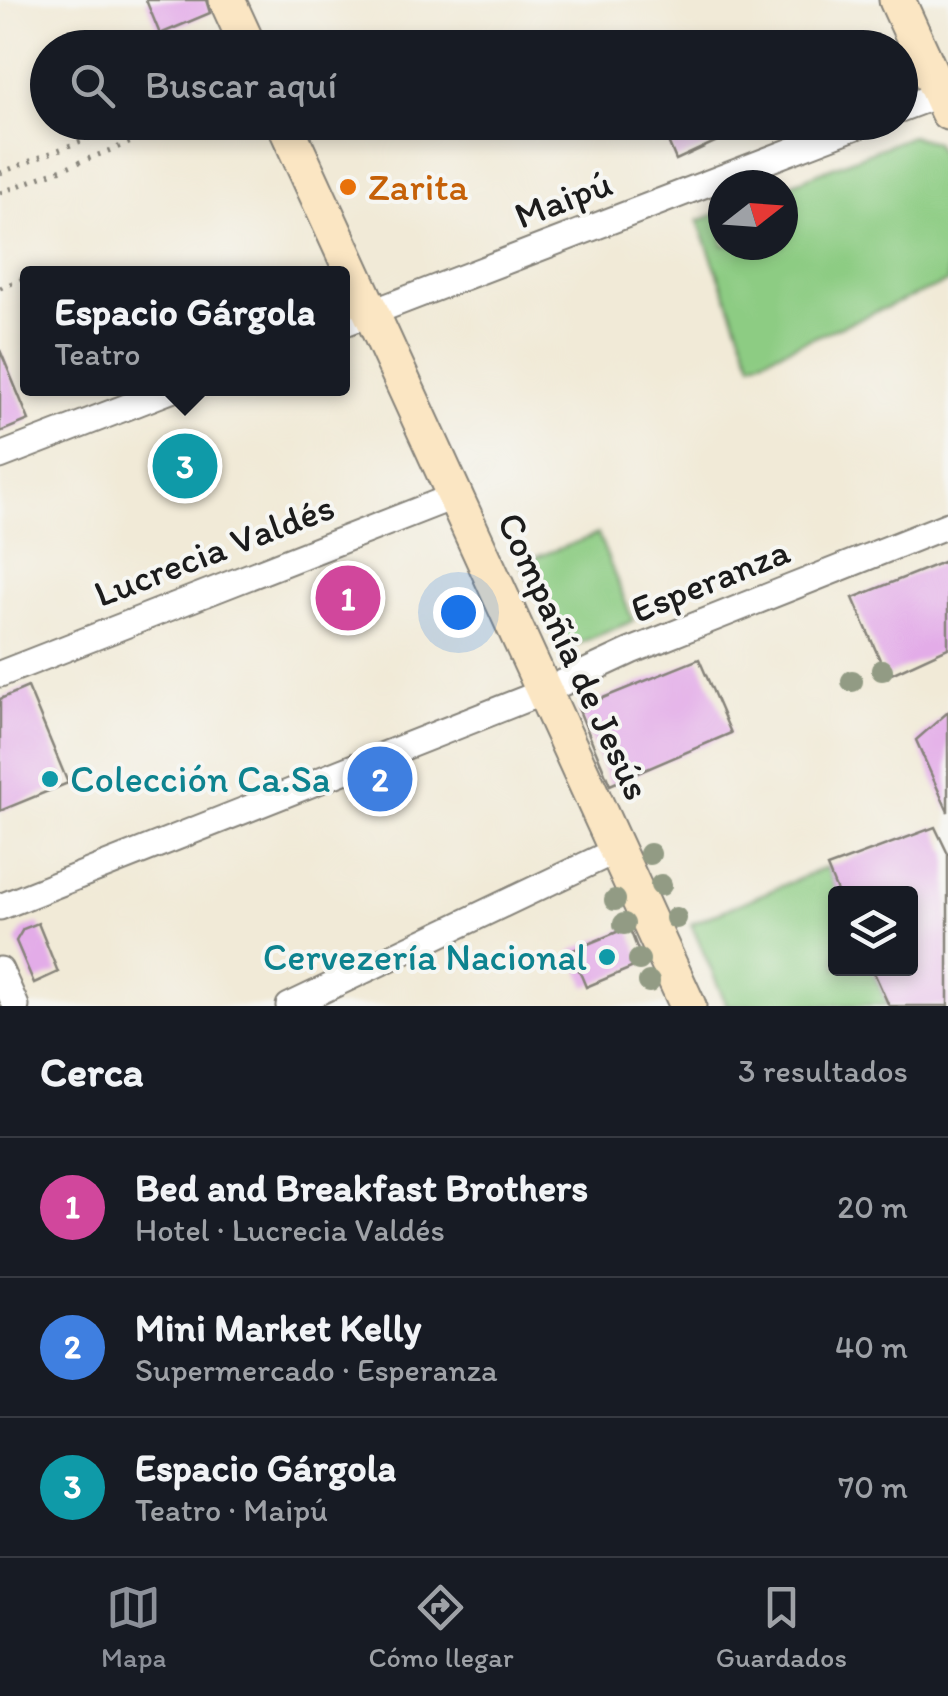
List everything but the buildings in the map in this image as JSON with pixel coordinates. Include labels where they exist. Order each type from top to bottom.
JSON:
[{"type":"street","points":[[228,0],[241,30]]},
{"type":"street","points":[[896,0],[911,30]]},
{"type":"street","points":[[918,44],[945,99],[918,106]]},
{"type":"street","name":"Compañía de Jesús","points":[[291,140],[337,266]]},
{"type":"street","name":"Maipú","points":[[357,319],[819,140]]},
{"type":"street","name":"Compañía de Jesús","points":[[357,319],[454,496],[688,1006]]},
{"type":"street","points":[[0,456],[155,396]]},
{"type":"street","name":"Lucrecia Valdés","points":[[0,674],[454,496]]},
{"type":"street","name":"Esperanza","points":[[0,907],[543,692],[632,652],[948,525]]},
{"type":"street","points":[[288,1006],[617,850]]},
{"type":"street","points":[[0,970],[16,1006]]},
{"type":"path","points":[[0,174],[84,140]]},
{"type":"path","points":[[0,192],[136,140]]},
{"type":"green space","points":[[918,138],[935,142],[948,172],[948,282],[752,363],[713,260],[798,260],[798,181],[901,140]]},
{"type":"green space","points":[[708,217],[708,247],[698,221]]},
{"type":"green space","points":[[598,534],[633,621],[563,650],[521,563]]},
{"type":"green space","points":[[827,867],[835,886],[828,886],[828,976],[875,976],[888,1005],[727,1006],[691,924]]},
{"type":"place","name":"Zarita","points":[[348,187]]},
{"type":"place","name":"Espacio Gárgola","points":[[185,466]]},
{"type":"place","name":"Bed and Breakfast Brothers","points":[[348,598]]},
{"type":"place","name":"Colección Ca.Sa","points":[[50,779]]},
{"type":"place","name":"Mini Market Kelly","points":[[380,779]]},
{"type":"place","name":"Cervezería Nacional","points":[[607,957]]}]
